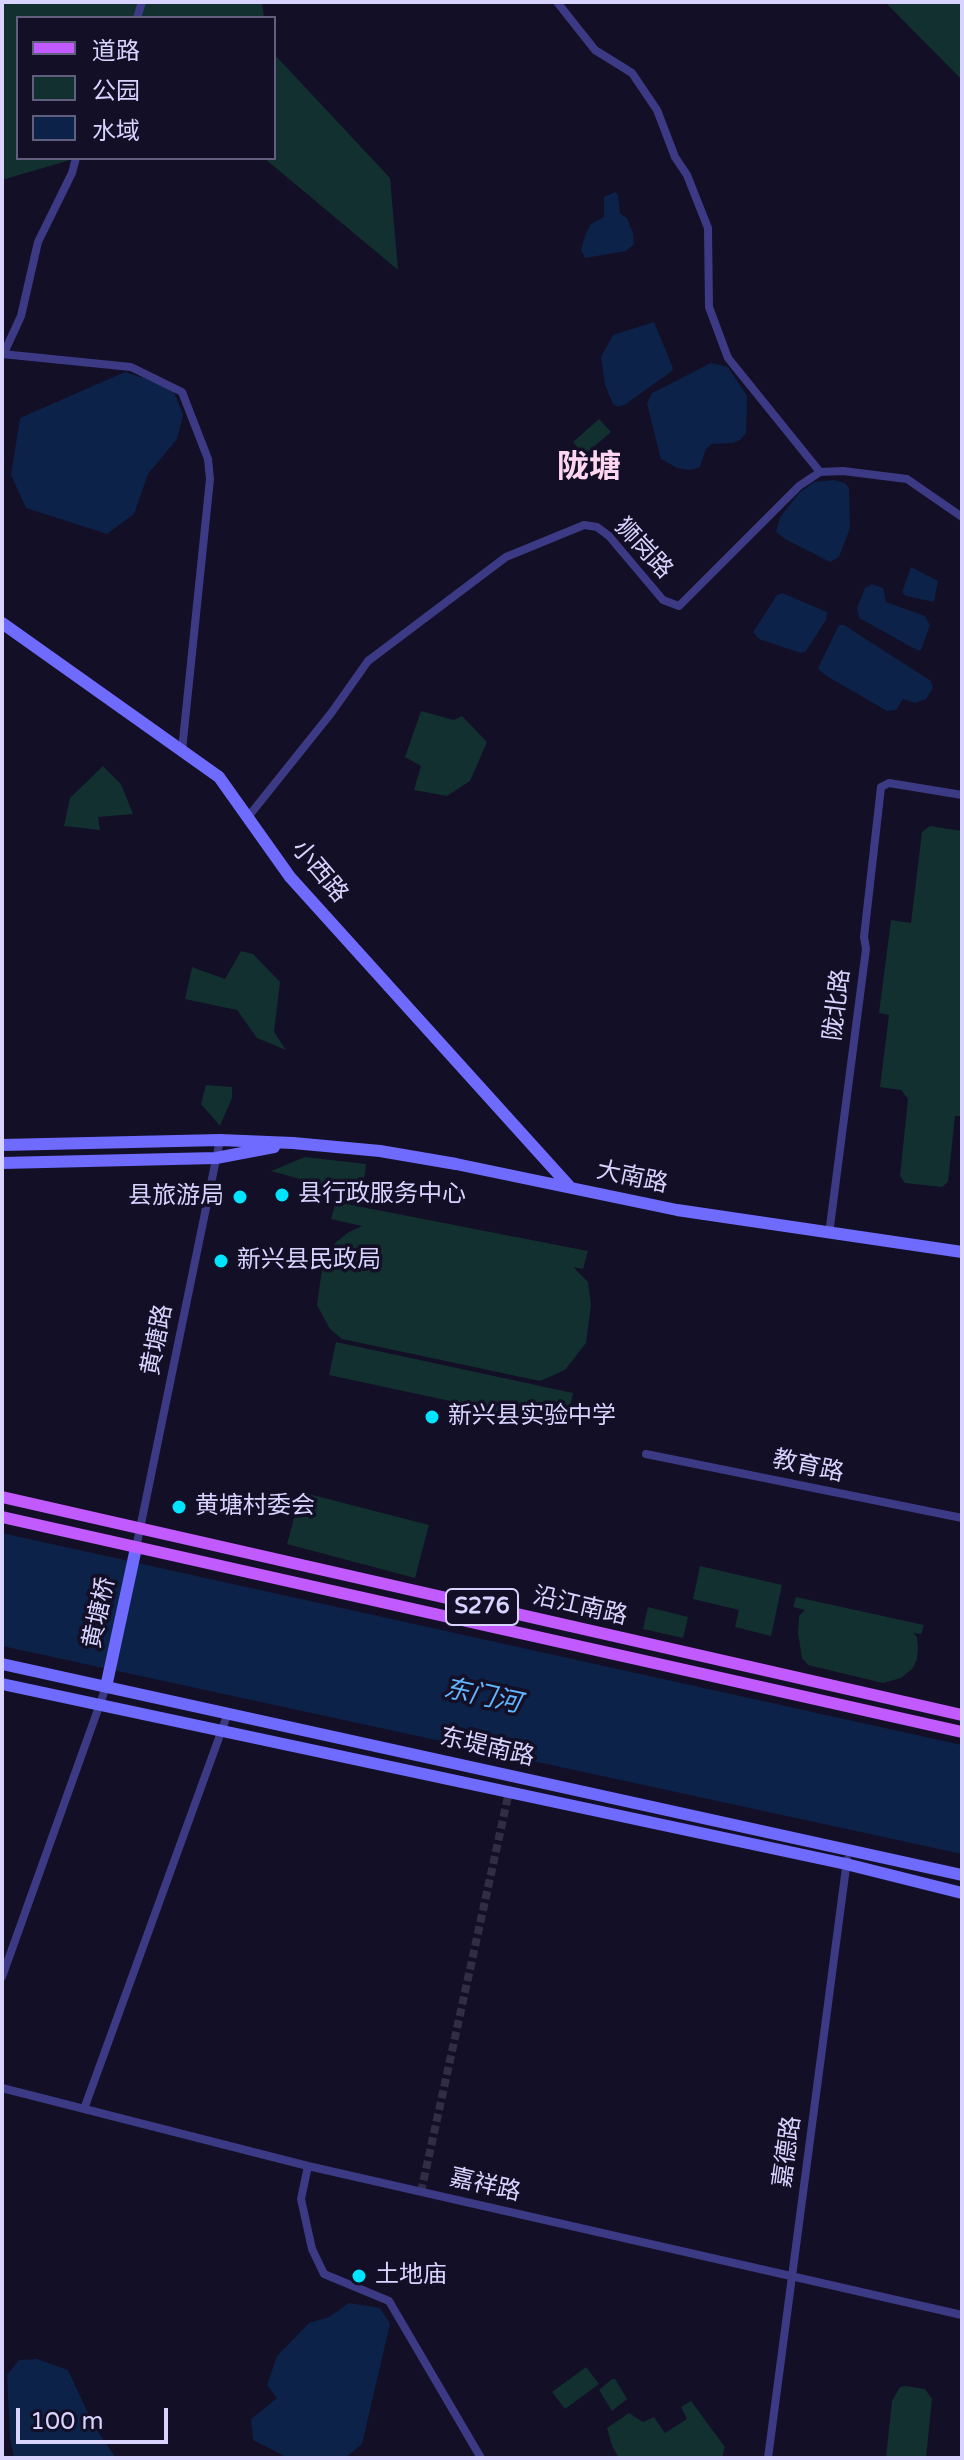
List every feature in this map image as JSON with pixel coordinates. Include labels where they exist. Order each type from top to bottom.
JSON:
[{"type":"main road","name":"小西路","points":[[2,623],[219,777],[290,877],[570,1187]]},
{"type":"main road","name":"大南路","points":[[2,1145],[220,1140],[293,1143],[395,1154],[677,1210],[962,1252]]},
{"type":"main road","name":"大南路","points":[[2,1163],[216,1158],[293,1143]]},
{"type":"main road","name":"沿江南路","points":[[2,1497],[962,1715]]},
{"type":"main road","name":"沿江南路","points":[[2,1517],[962,1732]]},
{"type":"main road","name":"黄塘桥","points":[[106,1687],[136,1548]]},
{"type":"main road","name":"东堤南路","points":[[2,1664],[228,1713],[847,1858],[962,1893]]},
{"type":"main road","name":"东堤南路","points":[[2,1684],[847,1858],[962,1875]]},
{"type":"street","points":[[557,2],[595,50],[632,73],[657,110],[708,228],[709,307],[728,358],[820,472],[843,471],[907,479],[962,517]]},
{"type":"street","points":[[75,160],[38,242],[21,316],[3,353],[131,367],[182,392],[208,459],[210,479],[182,750]]},
{"type":"street","name":"狮岗路","points":[[248,817],[332,712],[368,661],[506,557],[584,525],[597,527],[609,536],[663,600],[679,606],[799,486],[820,472]]},
{"type":"street","name":"陇北路","points":[[829,1234],[866,949],[864,937],[881,787],[885,784],[962,795]]},
{"type":"street","name":"黄塘路","points":[[136,1548],[220,1140]]},
{"type":"street","name":"教育路","points":[[646,1454],[962,1518]]},
{"type":"street","points":[[2,1977],[106,1687]]},
{"type":"street","points":[[84,2109],[228,1713]]},
{"type":"street","name":"嘉德路","points":[[768,2458],[847,1858]]},
{"type":"street","name":"嘉祥路","points":[[2,2088],[308,2166],[962,2315]]},
{"type":"street","points":[[308,2166],[301,2199],[312,2249],[324,2274],[389,2301],[481,2458]]},
{"type":"green space","points":[[2,2],[262,2],[264,16],[16,16],[16,160],[70,160],[2,180]]},
{"type":"green space","points":[[885,2],[962,2],[962,80]]},
{"type":"green space","points":[[276,56],[390,178],[398,270],[266,160],[276,160]]},
{"type":"green space","points":[[599,419],[611,432],[584,455],[573,442]]},
{"type":"green space","points":[[421,711],[454,720],[462,716],[487,742],[470,781],[447,796],[414,790],[421,766],[405,757]]},
{"type":"green space","points":[[103,766],[121,784],[133,814],[98,817],[100,830],[64,826],[70,798]]},
{"type":"green space","points":[[930,826],[962,831],[962,1116],[955,1116],[948,1182],[942,1187],[905,1183],[900,1176],[908,1099],[901,1090],[880,1087],[889,1015],[879,1013],[891,920],[911,923],[922,832]]},
{"type":"green space","points":[[241,951],[253,954],[280,982],[274,1032],[286,1050],[257,1038],[237,1010],[185,999],[192,967],[225,979]]},
{"type":"green space","points":[[206,1085],[232,1087],[232,1098],[220,1126],[201,1104]]},
{"type":"green space","points":[[305,1157],[366,1164],[362,1196],[271,1171]]},
{"type":"green space","points":[[336,1202],[588,1251],[583,1269],[573,1267],[588,1282],[591,1305],[586,1343],[565,1370],[540,1381],[342,1339],[330,1329],[317,1305],[321,1276],[325,1259],[336,1242],[362,1226],[331,1219]]},
{"type":"green space","points":[[336,1342],[573,1393],[566,1426],[329,1375]]},
{"type":"green space","points":[[301,1492],[429,1525],[415,1578],[287,1544]]},
{"type":"green space","points":[[700,1566],[782,1585],[771,1636],[735,1627],[739,1610],[693,1599]]},
{"type":"green space","points":[[796,1597],[924,1625],[921,1634],[913,1633],[917,1637],[918,1648],[913,1668],[901,1678],[883,1683],[808,1665],[802,1658],[798,1633],[799,1616],[805,1610],[793,1607]]},
{"type":"green space","points":[[648,1607],[688,1617],[683,1638],[643,1629]]},
{"type":"green space","points":[[586,2367],[599,2384],[565,2409],[552,2392]]},
{"type":"green space","points":[[612,2379],[627,2399],[612,2411],[599,2390]]},
{"type":"green space","points":[[900,2387],[925,2389],[932,2399],[926,2458],[886,2458],[892,2401]]},
{"type":"green space","points":[[691,2401],[725,2447],[722,2458],[619,2458],[607,2428],[629,2413],[643,2422],[654,2417],[665,2433],[687,2419],[681,2407]]},
{"type":"water","points":[[615,192],[620,214],[627,218],[634,244],[626,251],[585,258],[581,250],[586,233],[591,224],[604,217],[604,197]]},
{"type":"water","points":[[654,322],[672,371],[618,407],[613,404],[605,385],[601,357],[613,335]]},
{"type":"water","points":[[711,363],[728,367],[747,396],[746,433],[733,443],[712,444],[706,449],[700,467],[690,470],[677,468],[661,459],[647,404],[652,393]]},
{"type":"water","points":[[125,372],[172,387],[183,415],[177,439],[148,474],[134,514],[107,534],[26,508],[11,475],[20,418]]},
{"type":"water","points":[[834,480],[845,483],[849,488],[850,528],[839,557],[830,562],[776,532],[780,517],[799,493],[814,482]]},
{"type":"water","points":[[911,567],[938,581],[934,602],[906,596],[902,592]]},
{"type":"water","points":[[872,584],[883,588],[886,602],[925,616],[930,625],[921,650],[859,618],[857,608],[865,588]]},
{"type":"water","points":[[782,593],[827,612],[826,620],[806,651],[801,653],[759,639],[753,632],[777,595]]},
{"type":"water","points":[[839,625],[844,625],[931,681],[933,688],[926,699],[915,703],[903,699],[896,710],[887,711],[825,675],[818,668]]},
{"type":"water","name":"东门河","points":[[2,1533],[962,1745],[962,1854],[2,1646]]},
{"type":"water","points":[[349,2303],[380,2308],[390,2324],[362,2444],[345,2458],[288,2458],[253,2440],[251,2419],[277,2398],[267,2385],[277,2356],[309,2323],[329,2317]]},
{"type":"water","points":[[37,2359],[68,2370],[94,2426],[116,2458],[14,2458],[7,2375],[19,2360]]},
{"type":"tunnel","points":[[421,2192],[509,1792]]},
{"type":"place","name":"县行政服务中心","points":[[282,1195]]},
{"type":"place","name":"县旅游局","points":[[240,1197]]},
{"type":"place","name":"新兴县民政局","points":[[221,1261]]},
{"type":"place","name":"新兴县实验中学","points":[[432,1417]]},
{"type":"place","name":"黄塘村委会","points":[[179,1507]]},
{"type":"place","name":"土地庙","points":[[359,2276]]},
{"type":"district","name":"陇塘","points":[[589,469]]}]
